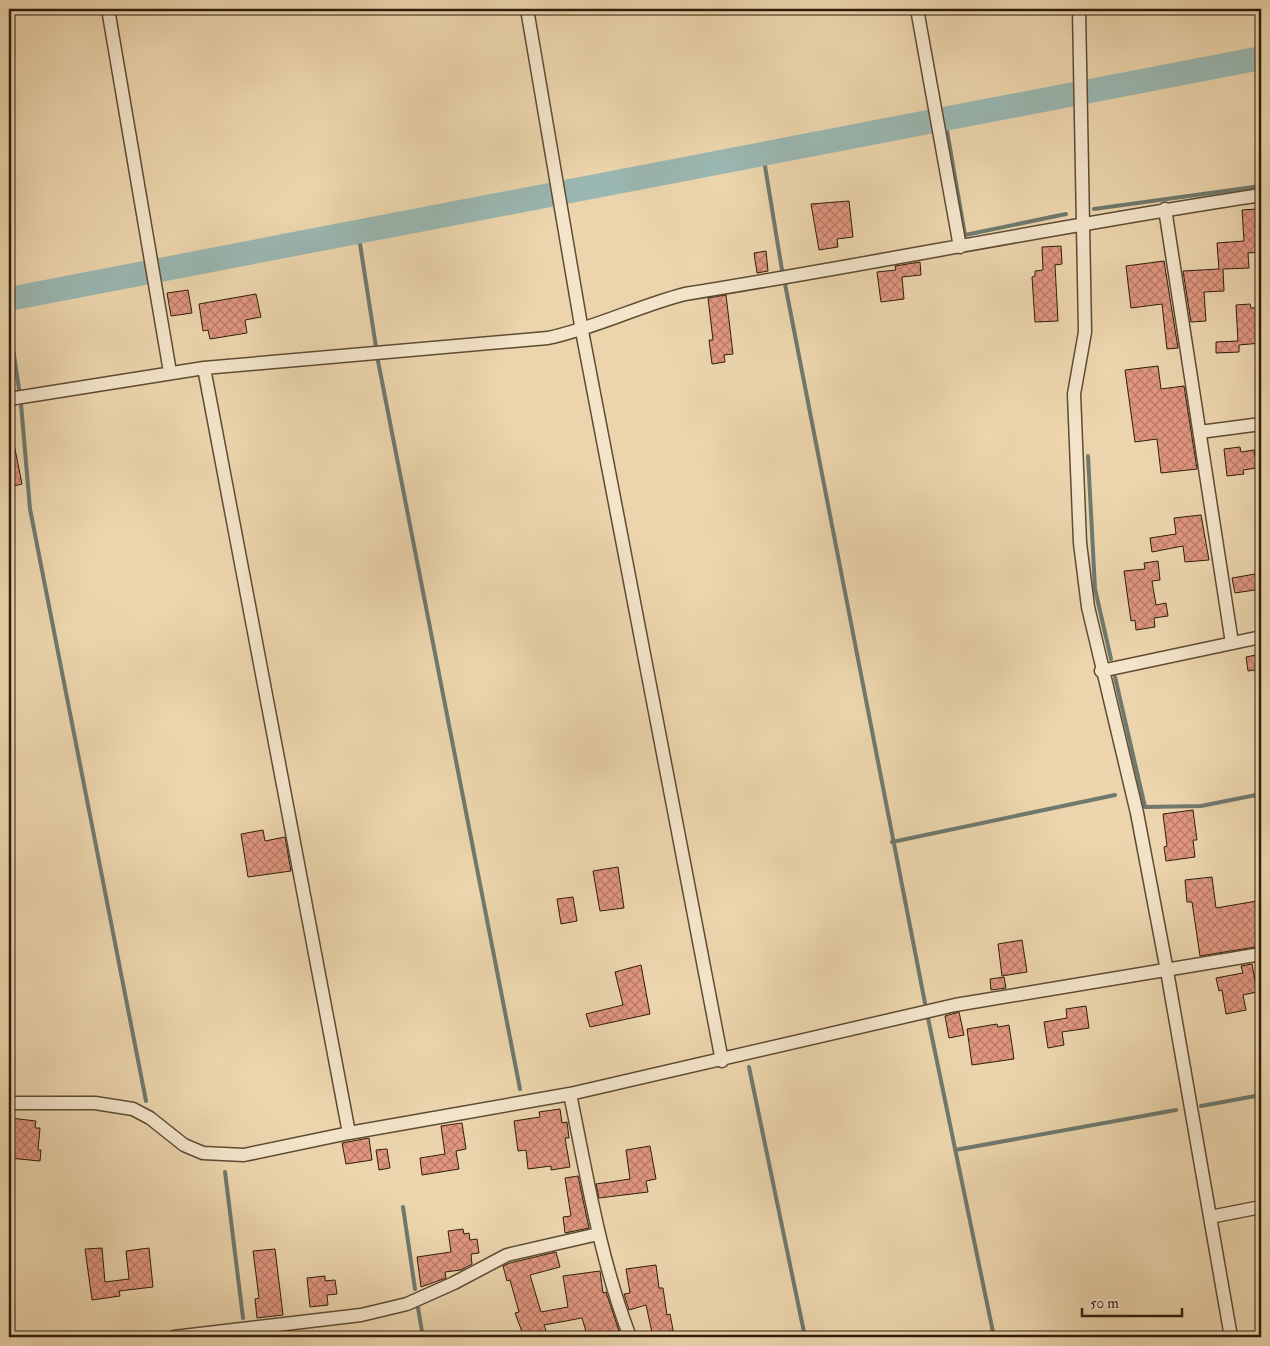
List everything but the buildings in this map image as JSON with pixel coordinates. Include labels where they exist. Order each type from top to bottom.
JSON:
[{"type":"street","points":[[108,9],[170,372]]},
{"type":"street","points":[[527,9],[558,200],[582,331],[722,1061]]},
{"type":"street","points":[[917,9],[960,247]]},
{"type":"street","points":[[1079,9],[1085,332],[1074,394],[1080,543],[1088,607],[1101,671],[1137,813],[1167,971],[1231,1337]]},
{"type":"street","points":[[9,399],[204,368],[509,343],[548,338],[582,331],[661,300],[685,294],[960,247],[1084,223],[1261,195]]},
{"type":"street","points":[[1165,210],[1232,643]]},
{"type":"street","points":[[204,368],[349,1133]]},
{"type":"street","points":[[1200,432],[1261,424]]},
{"type":"street","points":[[1101,671],[1261,637]]},
{"type":"street","points":[[9,1103],[95,1103],[133,1109],[150,1118],[184,1145],[203,1153],[244,1155],[349,1133],[570,1094],[722,1061],[955,1005],[1261,954]]},
{"type":"street","points":[[570,1094],[598,1234],[619,1309],[630,1337]]},
{"type":"street","points":[[1210,1217],[1261,1207]]},
{"type":"street","points":[[174,1337],[360,1315],[407,1304],[454,1283],[507,1255],[598,1234]]},
{"type":"waterway","points":[[9,299],[1261,58]]},
{"type":"waterway","points":[[945,119],[965,235],[1066,214]]},
{"type":"waterway","points":[[763,154],[782,270]]},
{"type":"waterway","points":[[1094,209],[1261,186]]},
{"type":"waterway","points":[[358,231],[376,347]]},
{"type":"waterway","points":[[785,284],[925,1003]]},
{"type":"waterway","points":[[9,322],[19,389]]},
{"type":"waterway","points":[[378,361],[520,1089]]},
{"type":"waterway","points":[[21,404],[30,509],[146,1101]]},
{"type":"waterway","points":[[1088,456],[1095,589],[1111,659]]},
{"type":"waterway","points":[[1115,677],[1145,807],[1201,806],[1261,794]]},
{"type":"waterway","points":[[892,842],[1115,795]]},
{"type":"waterway","points":[[928,1018],[994,1337]]},
{"type":"waterway","points":[[749,1067],[805,1337]]},
{"type":"waterway","points":[[1201,1106],[1261,1095]]},
{"type":"waterway","points":[[955,1150],[1176,1110]]},
{"type":"waterway","points":[[225,1172],[243,1318]]},
{"type":"waterway","points":[[403,1207],[415,1289]]},
{"type":"waterway","points":[[418,1308],[423,1337]]}]
